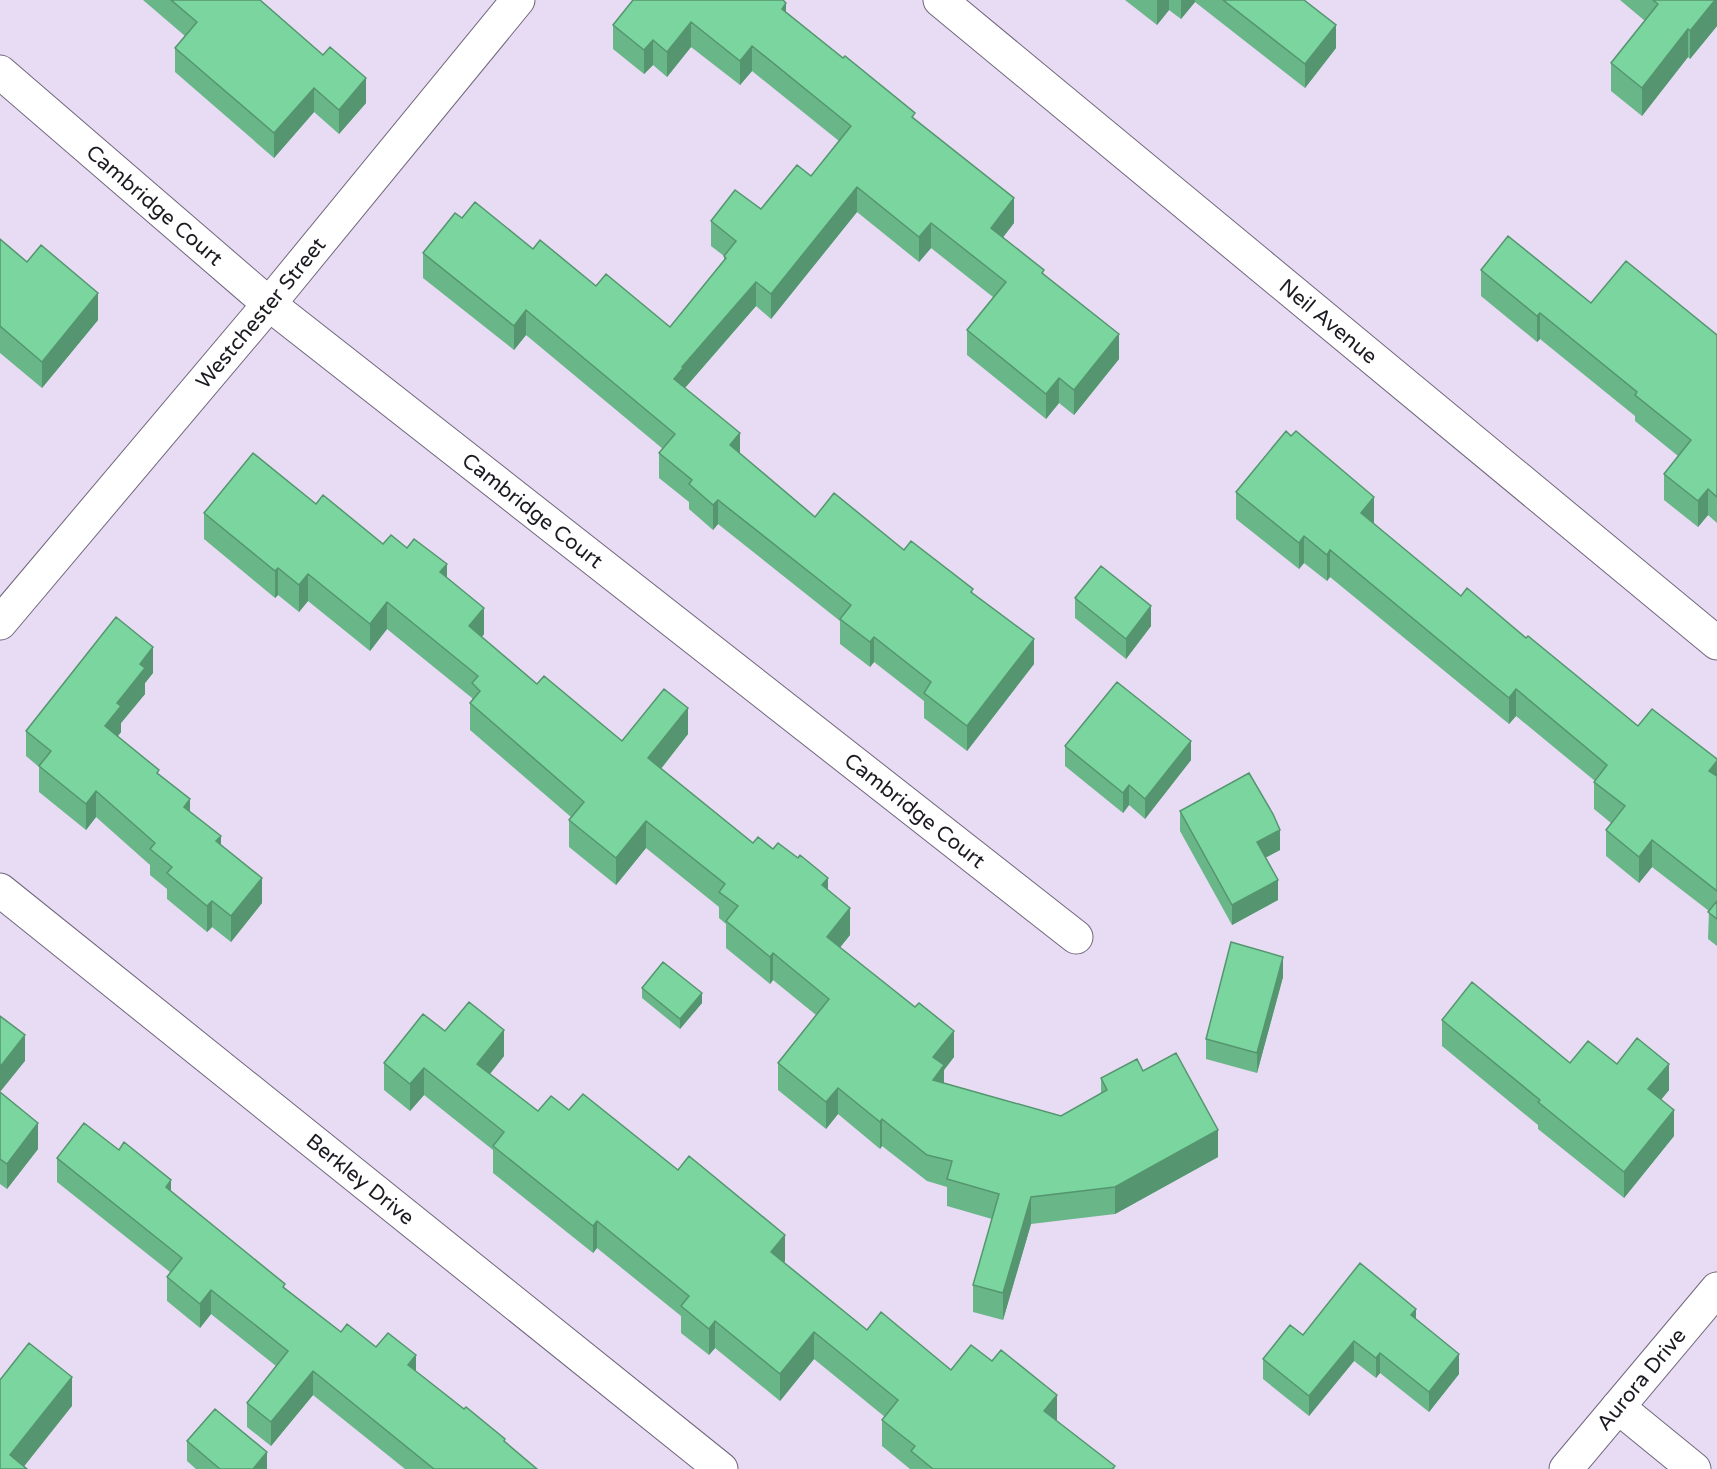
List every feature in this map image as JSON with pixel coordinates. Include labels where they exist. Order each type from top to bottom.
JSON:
[{"type":"street","name":"Westchester Street","points":[[0,623],[268,304],[518,0]]},
{"type":"street","name":"Neil Avenue","points":[[939,0],[1717,643]]},
{"type":"street","name":"Cambridge Court","points":[[0,72],[268,304],[1076,937]]},
{"type":"street","name":"Berkley Drive","points":[[0,890],[721,1469]]},
{"type":"street","name":"Aurora Drive","points":[[1566,1469],[1717,1289]]},
{"type":"street","points":[[1618,1407],[1694,1469]]},
{"type":"building","points":[[171,0],[260,0],[323,55],[330,47],[366,78],[339,110],[314,88],[274,133],[175,48],[197,22]]},
{"type":"building","points":[[633,0],[783,0],[786,3],[782,9],[915,113],[912,117],[1014,198],[991,228],[1044,270],[1042,273],[1119,334],[1074,390],[1059,378],[1046,394],[967,330],[1006,282],[931,223],[919,237],[857,187],[771,294],[756,282],[674,379],[740,433],[730,445],[815,517],[834,493],[904,550],[911,541],[973,589],[971,592],[1034,639],[967,726],[924,693],[931,682],[874,637],[870,642],[840,619],[851,605],[718,500],[713,505],[689,484],[692,480],[659,453],[675,434],[526,310],[514,326],[423,253],[455,213],[462,218],[475,202],[533,249],[540,240],[596,286],[606,274],[670,327],[726,258],[724,256],[736,241],[711,221],[735,190],[761,209],[797,165],[811,176],[851,126],[752,46],[740,61],[691,22],[667,52],[653,40],[644,50],[613,25]]},
{"type":"building","points":[[1223,0],[1304,0],[1336,25],[1305,64]]},
{"type":"building","points":[[1653,0],[1715,0],[1690,31],[1688,29],[1642,88],[1611,63],[1658,4]]},
{"type":"building","points":[[1508,236],[1591,303],[1626,261],[1717,335],[1717,497],[1708,489],[1698,501],[1664,474],[1691,440],[1635,395],[1637,392],[1540,313],[1537,316],[1481,270]]},
{"type":"building","points":[[0,239],[27,262],[41,245],[98,293],[42,362],[0,326]]},
{"type":"building","points":[[1286,431],[1291,436],[1296,431],[1374,497],[1361,513],[1461,596],[1467,588],[1526,638],[1528,636],[1638,726],[1652,709],[1717,759],[1709,771],[1717,776],[1717,891],[1652,840],[1639,857],[1606,830],[1625,806],[1594,782],[1607,765],[1516,689],[1509,698],[1330,550],[1327,555],[1304,536],[1299,543],[1236,492]]},
{"type":"building","points":[[253,453],[316,504],[323,495],[383,544],[391,535],[407,548],[414,539],[447,564],[440,572],[484,608],[469,626],[537,684],[544,676],[622,741],[664,689],[688,708],[648,758],[753,843],[758,837],[773,849],[778,843],[798,858],[800,855],[828,878],[822,885],[850,908],[827,937],[915,1007],[919,1003],[954,1031],[933,1057],[944,1065],[933,1080],[1061,1116],[1107,1090],[1101,1078],[1137,1059],[1143,1071],[1176,1053],[1218,1130],[1115,1187],[1031,1197],[1003,1293],[973,1285],[999,1194],[947,1179],[952,1161],[927,1155],[882,1119],[880,1122],[838,1088],[826,1102],[778,1063],[829,999],[773,953],[770,957],[726,921],[738,906],[719,892],[725,884],[646,821],[616,858],[569,820],[584,802],[470,703],[480,691],[472,683],[478,676],[387,602],[370,624],[308,574],[299,585],[278,568],[275,571],[204,513]]},
{"type":"building","points":[[1101,566],[1151,606],[1126,639],[1075,598]]},
{"type":"building","points":[[116,617],[153,647],[140,664],[145,668],[117,703],[121,706],[105,726],[159,770],[157,773],[190,799],[184,807],[221,836],[216,841],[262,878],[231,916],[212,901],[207,906],[167,873],[172,867],[150,849],[155,843],[96,791],[86,804],[39,766],[51,751],[26,731]]},
{"type":"building","points":[[1117,682],[1191,741],[1145,799],[1129,785],[1123,793],[1065,746]]},
{"type":"building","points":[[1249,773],[1280,830],[1257,842],[1278,880],[1232,905],[1180,811]]},
{"type":"building","points":[[1717,901],[1717,919],[1708,912]]},
{"type":"building","points":[[1231,942],[1283,957],[1257,1053],[1206,1039]]},
{"type":"building","points":[[663,962],[702,993],[680,1019],[642,988]]},
{"type":"building","points":[[1472,982],[1570,1063],[1588,1041],[1617,1064],[1637,1038],[1669,1064],[1648,1089],[1674,1110],[1624,1172],[1442,1020]]},
{"type":"building","points":[[469,1002],[504,1030],[477,1064],[538,1111],[551,1096],[569,1110],[583,1094],[678,1170],[689,1156],[785,1235],[771,1252],[867,1330],[881,1312],[951,1370],[971,1345],[992,1361],[1001,1350],[1057,1395],[1044,1411],[1115,1466],[1112,1469],[933,1469],[911,1451],[915,1446],[882,1420],[898,1400],[814,1332],[780,1374],[715,1321],[709,1329],[681,1306],[689,1296],[597,1221],[593,1226],[493,1146],[504,1132],[424,1068],[410,1084],[384,1063],[423,1014],[445,1031]]},
{"type":"building","points":[[0,1016],[25,1035],[0,1067]]},
{"type":"building","points":[[0,1092],[38,1123],[7,1164],[0,1159]]},
{"type":"building","points":[[84,1123],[119,1150],[124,1142],[171,1180],[166,1187],[285,1284],[283,1287],[341,1332],[347,1324],[376,1347],[388,1333],[416,1355],[408,1365],[464,1409],[466,1407],[537,1469],[434,1469],[313,1371],[271,1422],[247,1403],[288,1351],[211,1290],[200,1304],[167,1277],[182,1258],[57,1158]]},
{"type":"building","points":[[1360,1263],[1416,1309],[1411,1315],[1459,1354],[1429,1392],[1380,1353],[1376,1358],[1354,1341],[1309,1396],[1263,1359],[1290,1325],[1303,1335]]},
{"type":"building","points":[[29,1343],[72,1377],[10,1455],[27,1469],[0,1469],[0,1380]]},
{"type":"building","points":[[215,1409],[267,1452],[253,1469],[220,1469],[187,1441]]}]
